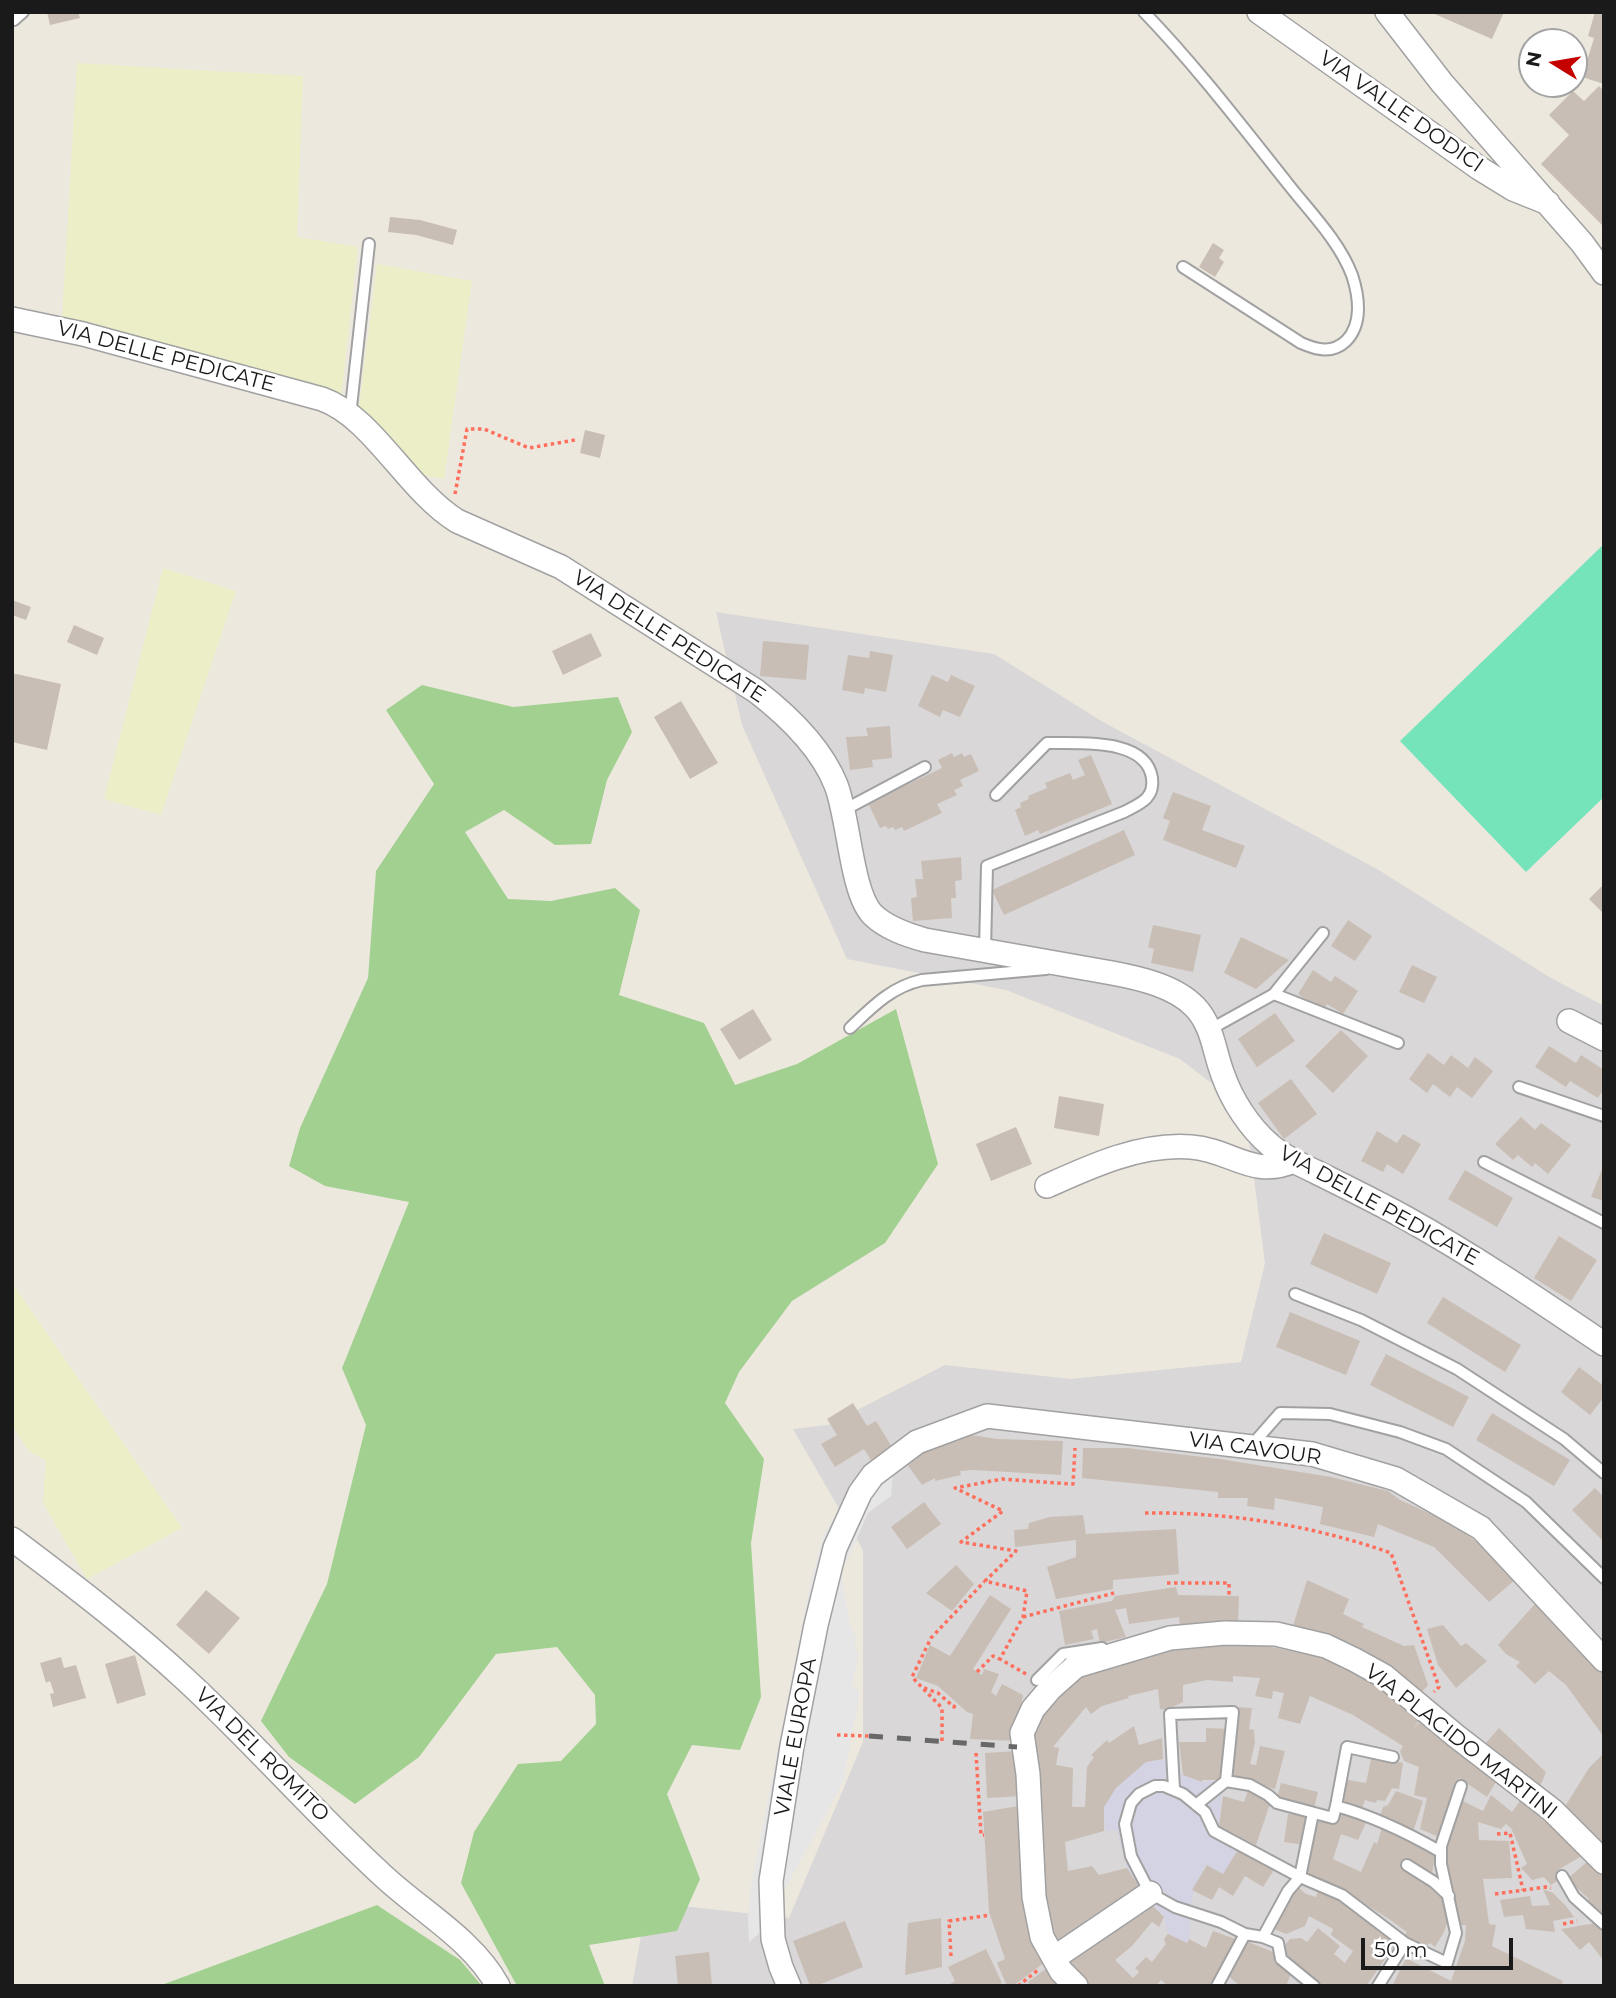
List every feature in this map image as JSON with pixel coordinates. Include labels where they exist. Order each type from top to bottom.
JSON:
[{"type":"street","name":"VIA VALLE DODICI","points":[[1259,12],[1479,168],[1513,189],[1548,203]]},
{"type":"street","points":[[1387,12],[1442,83],[1582,243],[1604,274]]},
{"type":"street","name":"VIA DELLE PEDICATE","points":[[12,319],[83,334],[334,404],[350,416],[429,500],[451,517],[561,567],[756,691],[789,719],[825,763],[835,783],[845,810],[860,891],[874,916],[908,935],[1124,975],[1172,992],[1193,1006],[1209,1030],[1223,1076],[1236,1102],[1259,1135],[1272,1147],[1294,1161],[1405,1217],[1487,1265],[1604,1343]]},
{"type":"street","points":[[1569,1021],[1604,1039]]},
{"type":"street","points":[[1047,1186],[1107,1161],[1160,1148],[1203,1148],[1262,1168],[1278,1167],[1294,1161]]},
{"type":"street","name":"VIA CAVOUR","points":[[860,1493],[873,1475],[917,1442],[987,1416],[1312,1454],[1396,1479],[1481,1528],[1604,1660]]},
{"type":"street","name":"VIALE EUROPA","points":[[789,1986],[773,1939],[771,1881],[792,1746],[816,1625],[835,1548],[860,1493]]},
{"type":"street","name":"VIA DEL ROMITO","points":[[12,1539],[122,1622],[188,1681],[368,1862],[469,1950],[488,1970],[498,1986]]},
{"type":"street","name":"VIA PLACIDO MARTINI","points":[[1076,1986],[1062,1971],[1042,1937],[1034,1898],[1028,1774],[1022,1734],[1033,1709],[1050,1689],[1076,1666],[1170,1638],[1225,1633],[1276,1634],[1326,1646],[1384,1676],[1552,1810],[1604,1862]]},
{"type":"street","points":[[1054,1958],[1150,1893]]},
{"type":"lane","points":[[13,20],[23,12]]},
{"type":"lane","points":[[1144,12],[1187,57],[1331,239],[1351,273],[1357,293],[1356,321],[1345,342],[1332,349],[1316,349],[1301,343],[1183,267]]},
{"type":"lane","points":[[350,416],[369,244]]},
{"type":"lane","points":[[985,950],[987,866],[1124,812],[1150,796],[1152,780],[1145,762],[1138,754],[1124,748],[1047,743],[996,795]]},
{"type":"lane","points":[[845,810],[925,767]]},
{"type":"lane","points":[[1209,1030],[1274,994],[1323,933]]},
{"type":"lane","points":[[850,1028],[884,996],[907,983],[1080,966]]},
{"type":"lane","points":[[1274,994],[1398,1043]]},
{"type":"lane","points":[[1519,1087],[1604,1116]]},
{"type":"lane","points":[[1484,1162],[1604,1223]]},
{"type":"lane","points":[[1294,1294],[1361,1320],[1457,1368],[1564,1439],[1604,1473]]},
{"type":"lane","points":[[1251,1446],[1280,1413],[1330,1414],[1400,1432],[1446,1449],[1526,1502],[1604,1578]]},
{"type":"lane","points":[[1037,1680],[1063,1654],[1170,1638]]},
{"type":"lane","points":[[1174,1789],[1170,1714],[1233,1712],[1226,1781],[1196,1805]]},
{"type":"lane","points":[[1226,1781],[1250,1786],[1277,1803],[1334,1818],[1347,1747],[1393,1757]]},
{"type":"lane","points":[[1314,1986],[1281,1959],[1278,1943],[1245,1934],[1221,1922],[1175,1907],[1150,1893],[1131,1856],[1125,1824],[1131,1803],[1146,1790],[1164,1786],[1174,1789],[1205,1812],[1214,1830],[1300,1877],[1342,1895],[1405,1943],[1447,1963],[1456,1933],[1441,1864],[1441,1846],[1461,1786]]},
{"type":"lane","points":[[1336,1805],[1363,1813],[1412,1835],[1441,1852]]},
{"type":"lane","points":[[1263,1937],[1300,1877],[1313,1813]]},
{"type":"lane","points":[[1407,1865],[1434,1882],[1449,1896]]},
{"type":"lane","points":[[1562,1876],[1574,1897],[1604,1924]]},
{"type":"lane","points":[[1217,1986],[1245,1934]]},
{"type":"lane","points":[[1378,1986],[1405,1943]]},
{"type":"path","points":[[451,517],[467,429],[484,429],[529,448],[575,440]]},
{"type":"path","points":[[942,1741],[942,1708],[912,1677],[931,1638],[1016,1550],[961,1542],[1003,1511],[955,1488],[1002,1479],[1073,1484],[1076,1428]]},
{"type":"path","points":[[1145,1514],[1194,1513],[1244,1517],[1353,1540],[1391,1553],[1439,1687],[1420,1706]]},
{"type":"path","points":[[985,1581],[1027,1591],[1023,1617],[1000,1659]]},
{"type":"path","points":[[1167,1583],[1229,1583],[1229,1596]]},
{"type":"path","points":[[1023,1617],[1114,1593]]},
{"type":"path","points":[[977,1672],[993,1656],[1037,1680]]},
{"type":"path","points":[[922,1687],[938,1693],[954,1707],[956,1703]]},
{"type":"path","points":[[837,1735],[869,1736]]},
{"type":"path","points":[[976,1753],[981,1835],[984,1835]]},
{"type":"path","points":[[1497,1834],[1510,1833],[1523,1890]]},
{"type":"path","points":[[1495,1894],[1546,1887],[1553,1889],[1568,1902],[1574,1897]]},
{"type":"path","points":[[951,1956],[949,1921],[990,1915]]},
{"type":"shaded area","points":[[716,612],[994,654],[1103,722],[1377,869],[1551,978],[1604,1006],[1604,1986],[632,1986],[647,1902],[789,1918],[863,1742],[863,1550],[793,1429],[828,1425],[945,1365],[1070,1379],[1241,1362],[1265,1263],[1245,1109],[1180,1059],[1006,990],[847,959],[742,725]]},
{"type":"shaded area","points":[[893,1473],[891,1496],[868,1513],[847,1561],[839,1562],[850,1626],[856,1637],[854,1650],[859,1651],[852,1685],[860,1692],[843,1782],[784,1891],[778,1918],[749,1942],[751,1885],[812,1576],[825,1532],[848,1493],[853,1495]]},
{"type":"shaded area","points":[[1163,1759],[1183,1775],[1201,1782],[1223,1780],[1219,1826],[1239,1848],[1223,1874],[1206,1865],[1193,1890],[1187,1943],[1168,1934],[1164,1917],[1147,1900],[1127,1868],[1117,1830],[1105,1831],[1104,1807],[1116,1788],[1146,1762]]},
{"type":"green space","points":[[77,63],[303,76],[297,237],[358,247],[341,398],[62,318]]},
{"type":"green space","points":[[377,264],[472,281],[444,479],[422,475],[359,407]]},
{"type":"green space","points":[[1604,544],[1604,797],[1526,872],[1400,741]]},
{"type":"green space","points":[[163,568],[236,591],[161,815],[104,799]]},
{"type":"green space","points":[[422,685],[513,707],[618,697],[632,732],[607,780],[591,844],[555,845],[504,810],[465,832],[508,899],[551,901],[615,888],[640,910],[619,995],[704,1023],[735,1085],[797,1064],[896,1009],[938,1164],[885,1243],[792,1301],[739,1372],[725,1403],[764,1459],[751,1543],[761,1697],[740,1750],[692,1745],[667,1794],[700,1879],[677,1931],[589,1945],[605,1986],[517,1986],[461,1883],[474,1832],[518,1764],[561,1761],[596,1724],[595,1695],[557,1647],[496,1654],[419,1757],[355,1804],[289,1757],[261,1721],[327,1584],[366,1425],[342,1368],[409,1202],[325,1186],[289,1166],[300,1128],[368,978],[376,871],[434,784],[386,710]]},
{"type":"green space","points":[[12,1283],[182,1528],[87,1579],[43,1503],[46,1461],[29,1451],[12,1426]]},
{"type":"green space","points":[[377,1905],[460,1960],[482,1986],[159,1986]]},
{"type":"building","points":[[47,12],[78,12],[80,18],[50,25]]},
{"type":"building","points":[[1430,12],[1504,12],[1492,39]]},
{"type":"building","points":[[1595,12],[1604,12],[1604,84],[1588,79],[1588,58],[1594,38],[1588,36]]},
{"type":"building","points":[[1599,86],[1604,91],[1604,227],[1541,164],[1569,135],[1549,115],[1566,98],[1581,98],[1584,101]]},
{"type":"building","points":[[390,217],[420,220],[457,230],[453,245],[416,235],[388,232]]},
{"type":"building","points":[[1213,243],[1224,250],[1219,258],[1224,262],[1215,277],[1199,267]]},
{"type":"building","points":[[585,430],[605,435],[600,458],[580,453]]},
{"type":"building","points":[[12,600],[31,607],[26,620],[12,615]]},
{"type":"building","points":[[74,625],[104,638],[97,655],[67,642]]},
{"type":"building","points":[[591,633],[602,656],[563,675],[552,651]]},
{"type":"building","points":[[763,641],[809,645],[806,680],[760,676]]},
{"type":"building","points":[[870,651],[893,655],[886,692],[865,688],[864,694],[842,690],[848,655],[869,658]]},
{"type":"building","points":[[12,673],[61,684],[47,750],[12,742]]},
{"type":"building","points":[[932,675],[948,682],[951,675],[975,686],[960,717],[943,710],[940,717],[918,706]]},
{"type":"building","points":[[681,701],[718,763],[690,779],[654,717]]},
{"type":"building","points":[[890,726],[892,758],[872,760],[873,767],[850,770],[846,737],[868,736],[866,728]]},
{"type":"building","points":[[952,753],[954,757],[962,753],[964,757],[971,754],[979,771],[960,780],[963,786],[954,790],[957,795],[937,804],[942,813],[904,831],[902,827],[895,830],[886,826],[880,828],[868,803],[942,768],[938,760]]},
{"type":"building","points":[[1091,755],[1112,804],[1040,834],[1038,830],[1025,836],[1015,810],[1021,807],[1020,803],[1029,799],[1028,796],[1047,788],[1045,783],[1070,773],[1073,780],[1085,775],[1078,760]]},
{"type":"building","points":[[1173,792],[1211,806],[1202,830],[1245,846],[1236,868],[1163,840],[1170,821],[1163,818]]},
{"type":"building","points":[[1124,830],[1135,855],[1004,915],[992,890]]},
{"type":"building","points":[[961,857],[962,880],[955,881],[956,898],[951,898],[952,918],[913,921],[911,898],[917,897],[915,879],[923,879],[921,861]]},
{"type":"building","points":[[1604,884],[1604,914],[1589,899]]},
{"type":"building","points":[[1348,920],[1372,936],[1355,961],[1331,946]]},
{"type":"building","points":[[1153,925],[1201,935],[1193,972],[1151,963],[1154,949],[1148,947]]},
{"type":"building","points":[[1241,937],[1289,960],[1256,989],[1224,973]]},
{"type":"building","points":[[1412,965],[1437,977],[1424,1003],[1399,992]]},
{"type":"building","points":[[1313,970],[1331,982],[1335,976],[1358,991],[1343,1014],[1327,1004],[1323,1011],[1298,994]]},
{"type":"building","points":[[753,1009],[772,1040],[739,1060],[720,1029]]},
{"type":"building","points":[[1275,1013],[1295,1041],[1257,1067],[1238,1039]]},
{"type":"building","points":[[1341,1030],[1368,1056],[1333,1093],[1305,1066]]},
{"type":"building","points":[[1549,1046],[1576,1063],[1581,1055],[1604,1070],[1604,1095],[1601,1093],[1598,1098],[1570,1081],[1566,1087],[1535,1067]]},
{"type":"building","points":[[1428,1053],[1444,1065],[1451,1055],[1468,1068],[1475,1057],[1493,1071],[1472,1098],[1457,1087],[1450,1097],[1433,1084],[1427,1093],[1409,1079]]},
{"type":"building","points":[[1291,1079],[1317,1114],[1284,1139],[1258,1103]]},
{"type":"building","points":[[1059,1096],[1104,1104],[1099,1136],[1054,1128]]},
{"type":"building","points":[[1521,1117],[1535,1130],[1541,1123],[1571,1145],[1548,1174],[1535,1163],[1532,1167],[1518,1155],[1513,1160],[1495,1144]]},
{"type":"building","points":[[1016,1127],[1032,1164],[991,1181],[976,1144]]},
{"type":"building","points":[[1377,1131],[1397,1143],[1403,1134],[1421,1144],[1403,1174],[1387,1164],[1383,1172],[1361,1161]]},
{"type":"building","points":[[1602,1169],[1604,1170],[1604,1201],[1591,1197]]},
{"type":"building","points":[[1465,1170],[1513,1198],[1497,1227],[1448,1199]]},
{"type":"building","points":[[1324,1233],[1391,1263],[1377,1294],[1310,1264]]},
{"type":"building","points":[[1559,1236],[1597,1260],[1571,1301],[1534,1278]]},
{"type":"building","points":[[1443,1297],[1521,1345],[1505,1372],[1427,1323]]},
{"type":"building","points":[[1290,1312],[1360,1341],[1346,1375],[1276,1347]]},
{"type":"building","points":[[1386,1354],[1469,1397],[1453,1427],[1370,1385]]},
{"type":"building","points":[[1579,1367],[1604,1386],[1604,1397],[1590,1415],[1561,1392]]},
{"type":"building","points":[[853,1403],[867,1426],[876,1421],[892,1447],[871,1460],[864,1449],[835,1467],[821,1444],[837,1435],[827,1419]]},
{"type":"building","points":[[1492,1413],[1570,1460],[1554,1486],[1476,1440]]},
{"type":"building","points":[[964,1434],[998,1439],[1063,1441],[1061,1475],[973,1470],[960,1471],[961,1475],[935,1481],[935,1478],[922,1485],[904,1460]]},
{"type":"building","points":[[1083,1448],[1127,1448],[1220,1459],[1331,1477],[1388,1491],[1400,1500],[1449,1522],[1478,1543],[1515,1580],[1489,1602],[1434,1547],[1378,1524],[1374,1537],[1320,1524],[1323,1507],[1275,1498],[1274,1510],[1247,1506],[1248,1498],[1218,1498],[1218,1492],[1082,1478]]},
{"type":"building","points":[[1595,1488],[1604,1497],[1604,1542],[1572,1510]]},
{"type":"building","points":[[924,1502],[941,1524],[907,1549],[891,1527]]},
{"type":"building","points":[[1083,1515],[1086,1534],[1176,1529],[1179,1574],[1113,1580],[1113,1589],[1056,1599],[1047,1567],[1076,1557],[1076,1540],[1015,1547],[1014,1530],[1028,1529],[1029,1523],[1050,1517]]},
{"type":"building","points":[[956,1565],[974,1584],[952,1611],[926,1593]]},
{"type":"building","points":[[1307,1580],[1349,1599],[1343,1614],[1364,1624],[1362,1627],[1404,1646],[1414,1645],[1428,1685],[1418,1696],[1329,1638],[1293,1626]]},
{"type":"building","points":[[1176,1587],[1178,1595],[1239,1596],[1238,1624],[1180,1629],[1179,1617],[1129,1624],[1126,1608],[1115,1610],[1126,1637],[1100,1643],[1097,1629],[1091,1631],[1094,1639],[1065,1645],[1059,1611],[1112,1601],[1115,1596]]},
{"type":"building","points":[[206,1590],[240,1618],[209,1654],[176,1625]]},
{"type":"building","points":[[990,1595],[1011,1609],[973,1669],[982,1675],[984,1669],[999,1674],[991,1692],[996,1696],[1002,1684],[1023,1695],[1014,1741],[970,1739],[973,1714],[967,1712],[938,1686],[916,1678],[930,1645],[950,1656]]},
{"type":"building","points":[[1535,1604],[1604,1673],[1604,1737],[1566,1685],[1549,1671],[1535,1684],[1516,1666],[1520,1662],[1506,1654],[1498,1645]]},
{"type":"building","points":[[1443,1625],[1461,1646],[1466,1643],[1487,1661],[1456,1688],[1438,1665],[1427,1629]]},
{"type":"building","points":[[1201,1644],[1262,1645],[1319,1657],[1367,1678],[1406,1706],[1419,1720],[1413,1730],[1419,1722],[1497,1780],[1487,1797],[1459,1778],[1439,1837],[1420,1829],[1427,1798],[1414,1795],[1419,1767],[1404,1761],[1400,1751],[1403,1746],[1353,1715],[1310,1696],[1300,1724],[1278,1718],[1284,1693],[1273,1691],[1272,1699],[1255,1696],[1260,1678],[1233,1676],[1233,1682],[1207,1680],[1183,1685],[1183,1702],[1167,1710],[1160,1709],[1158,1689],[1128,1696],[1129,1698],[1102,1706],[1091,1714],[1086,1707],[1053,1747],[1059,1748],[1056,1765],[1073,1768],[1072,1807],[1085,1807],[1087,1767],[1094,1757],[1091,1755],[1107,1740],[1109,1743],[1134,1726],[1139,1745],[1162,1738],[1163,1759],[1146,1762],[1116,1788],[1104,1807],[1104,1831],[1065,1842],[1068,1871],[1092,1866],[1099,1875],[1127,1868],[1140,1888],[1101,1919],[1053,1945],[1042,1912],[1025,1733],[1063,1683],[1144,1655],[1174,1647]]},
{"type":"building","points":[[135,1655],[146,1695],[117,1704],[105,1664]]},
{"type":"building","points":[[61,1657],[64,1668],[76,1665],[86,1698],[53,1707],[50,1694],[54,1693],[50,1681],[46,1683],[40,1663]]},
{"type":"building","points":[[1237,1707],[1252,1708],[1249,1729],[1254,1730],[1255,1743],[1250,1764],[1256,1765],[1260,1746],[1285,1751],[1275,1789],[1228,1775]]},
{"type":"building","points":[[1206,1728],[1230,1729],[1223,1780],[1202,1782],[1183,1775],[1179,1742],[1206,1742]]},
{"type":"building","points":[[1499,1728],[1546,1772],[1539,1789],[1484,1745]]},
{"type":"building","points":[[1019,1751],[1022,1796],[987,1798],[985,1753]]},
{"type":"building","points":[[1604,1753],[1604,1848],[1561,1813],[1589,1768]]},
{"type":"building","points":[[1372,1755],[1403,1763],[1399,1789],[1392,1788],[1385,1801],[1377,1800],[1376,1803],[1365,1800],[1361,1811],[1338,1804],[1343,1779],[1366,1783]]},
{"type":"building","points":[[1281,1783],[1318,1792],[1314,1808],[1277,1799]]},
{"type":"building","points":[[1249,1788],[1271,1801],[1256,1845],[1219,1826],[1223,1796],[1244,1802]]},
{"type":"building","points":[[1396,1791],[1423,1801],[1413,1832],[1379,1819],[1383,1807],[1388,1805]]},
{"type":"building","points":[[1491,1795],[1512,1812],[1522,1798],[1585,1854],[1558,1870],[1559,1880],[1551,1885],[1544,1877],[1532,1880],[1521,1868],[1527,1864],[1511,1828],[1506,1824],[1501,1829],[1478,1822],[1479,1840],[1509,1841],[1512,1878],[1483,1879],[1489,1924],[1496,1925],[1492,1946],[1563,1981],[1561,1986],[1392,1986],[1406,1958],[1451,1981],[1465,1941],[1466,1925],[1461,1925],[1445,1864],[1448,1836],[1459,1799],[1483,1811]]},
{"type":"building","points":[[1018,1806],[1025,1905],[1045,1962],[1013,1986],[1007,1986],[997,1963],[1005,1959],[989,1912],[983,1812]]},
{"type":"building","points":[[1338,1808],[1368,1818],[1358,1840],[1341,1834],[1333,1859],[1361,1872],[1374,1842],[1377,1844],[1382,1828],[1414,1839],[1435,1853],[1432,1875],[1406,1858],[1401,1867],[1445,1897],[1450,1914],[1435,1947],[1430,1943],[1424,1947],[1404,1936],[1407,1932],[1389,1919],[1341,1889],[1304,1873],[1315,1819],[1333,1824]]},
{"type":"building","points":[[1288,1814],[1309,1817],[1305,1845],[1284,1842]]},
{"type":"building","points":[[1239,1848],[1275,1868],[1263,1887],[1245,1876],[1233,1896],[1219,1887],[1212,1900],[1192,1890],[1207,1865],[1223,1874]]},
{"type":"building","points":[[1588,1861],[1604,1874],[1604,1919],[1586,1902],[1589,1899],[1567,1879]]},
{"type":"building","points":[[1297,1886],[1306,1894],[1316,1897],[1318,1892],[1348,1904],[1398,1941],[1366,1986],[1320,1986],[1283,1955],[1282,1949],[1290,1939],[1301,1938],[1307,1942],[1318,1928],[1340,1946],[1334,1954],[1345,1963],[1353,1951],[1331,1935],[1333,1929],[1309,1916],[1305,1926],[1286,1934],[1274,1929]]},
{"type":"building","points":[[1543,1889],[1553,1893],[1574,1917],[1553,1921],[1555,1932],[1526,1929],[1523,1915],[1504,1917],[1500,1900],[1530,1896],[1532,1906],[1550,1905]]},
{"type":"building","points":[[1147,1900],[1164,1917],[1159,1927],[1152,1922],[1132,1946],[1115,1960],[1133,1978],[1139,1972],[1135,1968],[1146,1957],[1152,1962],[1166,1944],[1164,1939],[1168,1934],[1187,1943],[1189,1939],[1206,1948],[1213,1931],[1238,1940],[1213,1986],[1168,1986],[1161,1980],[1156,1986],[1079,1986],[1063,1965],[1118,1929]]},
{"type":"building","points":[[941,1918],[942,1967],[905,1975],[908,1923]]},
{"type":"building","points":[[845,1921],[863,1967],[810,1986],[793,1941]]},
{"type":"building","points":[[1596,1923],[1604,1931],[1604,1961],[1589,1942],[1580,1950],[1561,1929]]},
{"type":"building","points":[[1246,1941],[1278,1954],[1274,1962],[1292,1971],[1286,1986],[1240,1986],[1226,1974]]},
{"type":"building","points":[[986,1949],[1002,1983],[995,1986],[947,1986],[955,1981],[948,1967]]},
{"type":"building","points":[[709,1952],[712,1986],[678,1986],[675,1956]]},
{"type":"building","points":[[1047,1968],[1062,1986],[1031,1986],[1028,1982]]},
{"type":"railway","points":[[869,1736],[1017,1747]]}]
